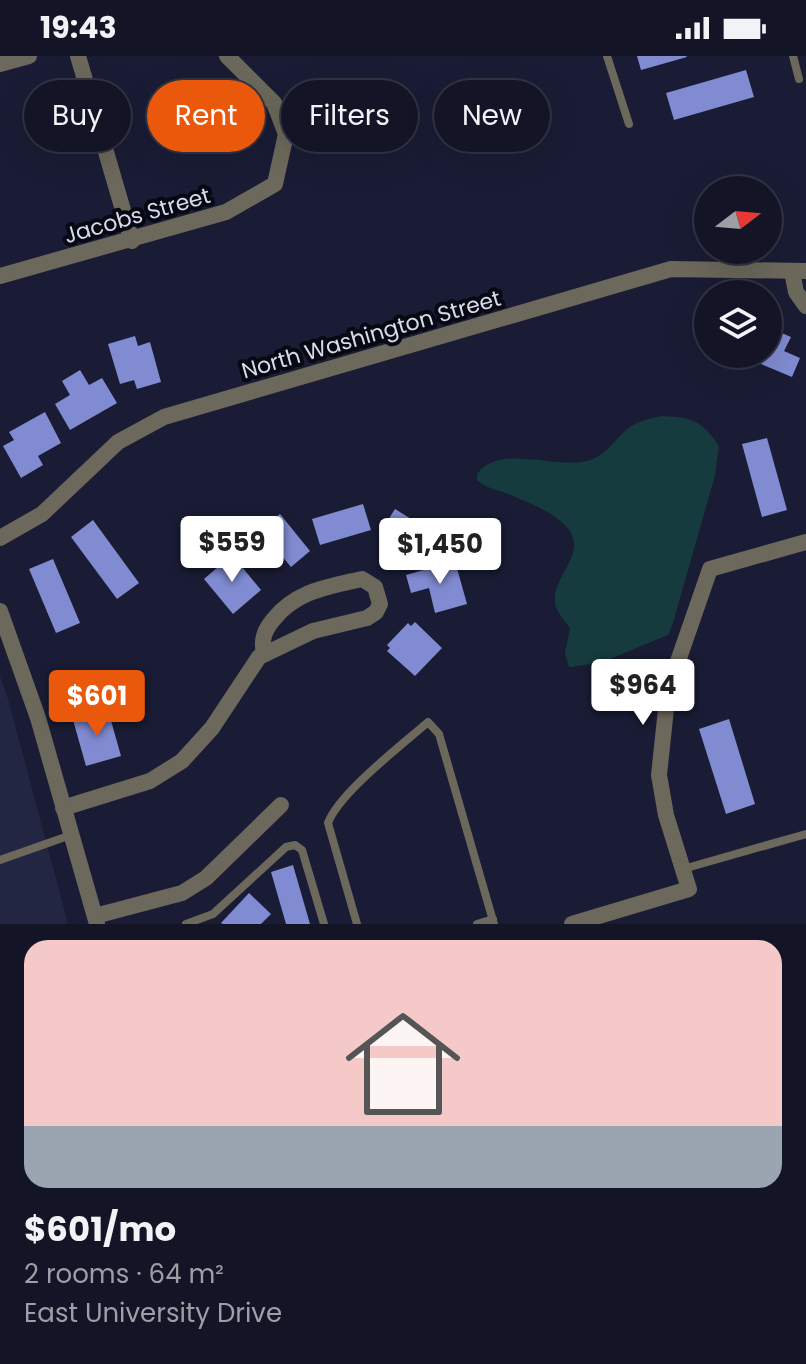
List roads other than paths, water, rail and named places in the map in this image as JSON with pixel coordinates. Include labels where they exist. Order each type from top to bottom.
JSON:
[{"type":"street","points":[[0,64],[29,56]]},
{"type":"street","points":[[78,56],[132,241]]},
{"type":"street","name":"Jacobs Street","points":[[0,276],[226,212],[275,184],[286,134],[274,103],[227,56]]},
{"type":"street","name":"North Washington Street","points":[[0,538],[42,514],[118,442],[164,417],[671,269],[799,272],[796,292],[806,306]]},
{"type":"street","points":[[572,924],[689,889],[666,815],[659,775],[668,690],[710,569],[806,542]]},
{"type":"street","points":[[63,808],[150,781],[182,761],[212,728],[259,657],[313,631],[367,618],[376,612],[380,604],[375,587],[362,579],[308,591],[294,599],[285,605],[263,632],[264,654]]},
{"type":"street","points":[[0,611],[38,718],[96,920],[182,893],[206,878],[281,805]]},
{"type":"lane","points":[[607,56],[629,124]]},
{"type":"lane","points":[[793,56],[799,79]]},
{"type":"lane","points":[[357,924],[328,823],[331,814],[428,722],[439,734],[493,922],[477,924]]},
{"type":"lane","points":[[683,869],[806,834]]},
{"type":"lane","points":[[0,860],[72,835]]},
{"type":"lane","points":[[186,924],[213,914],[286,847],[295,845],[302,850],[324,924]]}]
